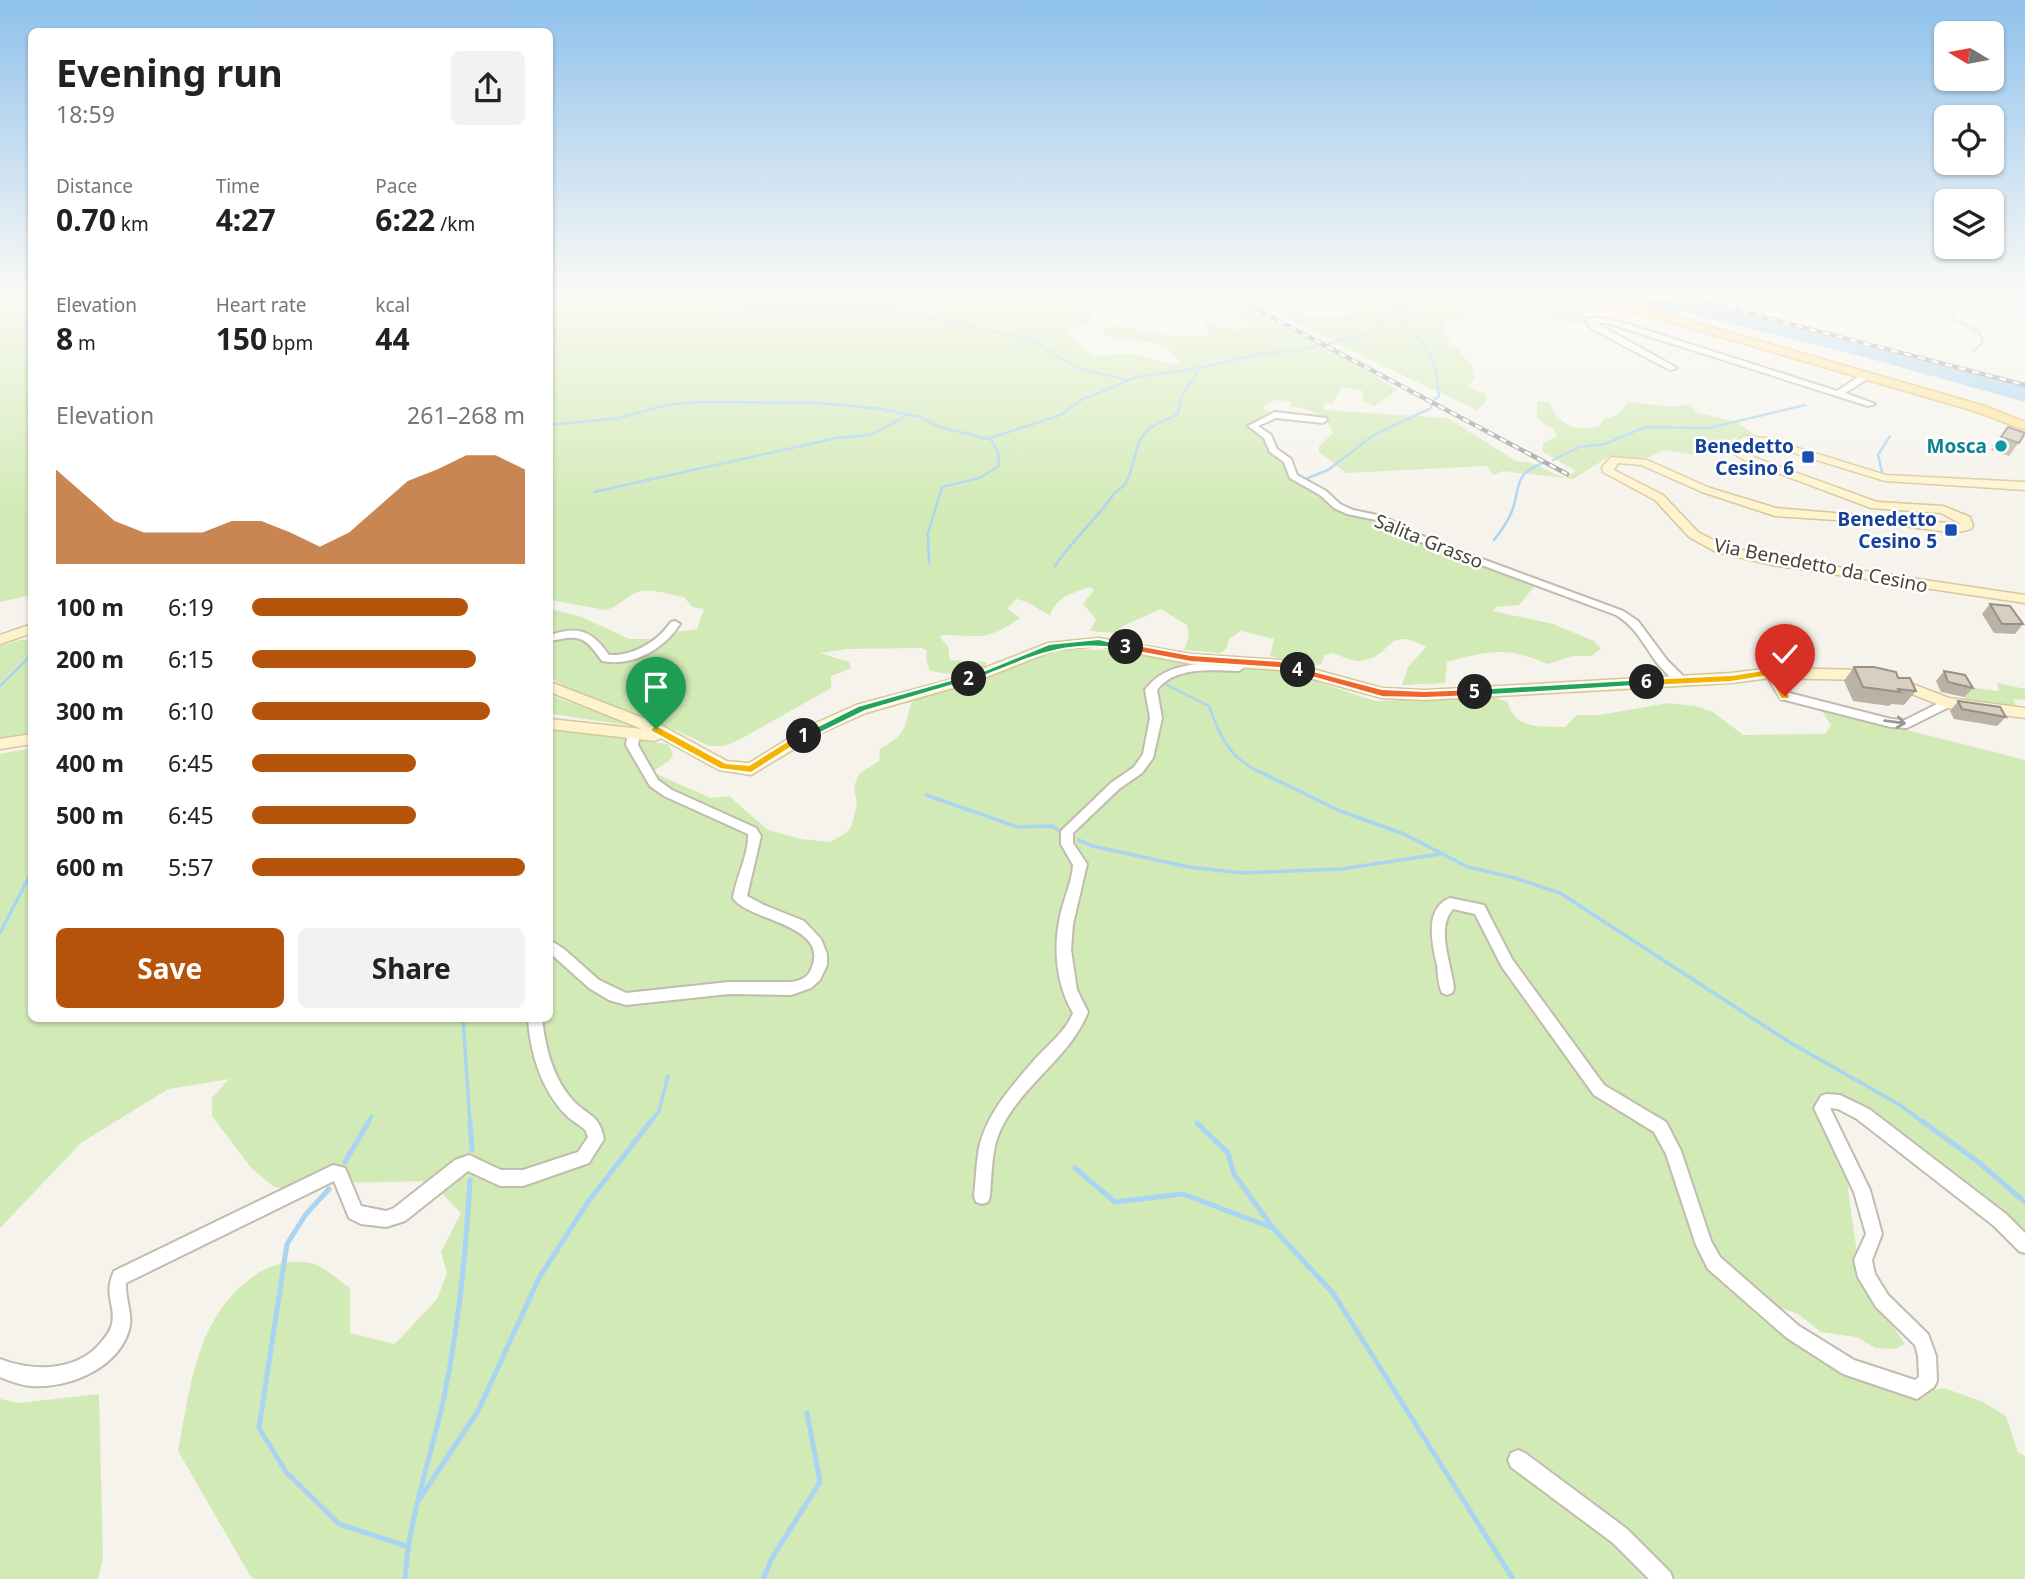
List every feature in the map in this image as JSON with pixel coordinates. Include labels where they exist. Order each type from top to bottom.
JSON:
[{"type":"main road","points":[[1838,368],[1981,409],[2025,426]]},
{"type":"street","points":[[1755,368],[1871,404]]},
{"type":"street","points":[[1838,394],[1866,376]]},
{"type":"street","name":"Salita Grasso","points":[[1323,420],[1275,415],[1252,426],[1268,437],[1273,450],[1288,461],[1293,476],[1344,509],[1379,519],[1428,542],[1597,606],[1614,609],[1641,627],[1659,658],[1681,681]]},
{"type":"street","name":"Via Benedetto da Cesino","points":[[2025,486],[1885,478],[1762,440],[1745,439],[1736,444],[1738,452],[1752,460],[1874,505],[1956,514],[1966,520],[1967,526],[1955,529],[1881,519],[1775,512],[1706,489],[1643,463],[1615,459],[1608,467],[1609,472],[1626,483],[1664,500],[1685,527],[1706,543],[1758,557],[1965,593],[2025,599]]},
{"type":"street","points":[[553,637],[565,633],[582,633],[595,642],[606,658],[620,660],[655,643],[670,632],[675,624]]},
{"type":"street","points":[[0,640],[28,630]]},
{"type":"street","points":[[553,688],[656,729],[724,766],[751,769],[814,730],[861,709],[969,678],[1053,646],[1099,642],[1191,659],[1280,665],[1382,693],[1424,695],[1731,678],[1771,673],[1864,674],[1887,679],[1947,703],[2025,713]]},
{"type":"street","points":[[982,1196],[987,1146],[999,1118],[1012,1097],[1074,1029],[1081,1012],[1073,1000],[1064,947],[1065,925],[1080,864],[1067,844],[1067,831],[1115,786],[1138,770],[1149,755],[1156,718],[1150,695],[1156,682],[1198,665],[1247,667],[1251,663]]},
{"type":"street","points":[[1771,673],[1785,696],[1891,723],[1907,724],[1947,703]]},
{"type":"street","points":[[553,724],[674,740]]},
{"type":"street","points":[[553,949],[609,996],[626,999],[742,987],[792,988],[815,977],[821,968],[821,952],[805,930],[792,919],[748,906],[740,898],[741,886],[754,849],[755,836],[752,831],[668,793],[654,783],[632,745],[634,733]]},
{"type":"street","points":[[0,744],[28,739]]},
{"type":"street","points":[[1447,989],[1447,971],[1437,931],[1440,915],[1450,903],[1472,906],[1479,909],[1507,962],[1599,1090],[1660,1128],[1673,1151],[1704,1245],[1714,1263],[1730,1280],[1793,1332],[1849,1368],[1917,1390],[1928,1381],[1927,1356],[1922,1339],[1882,1300],[1867,1277],[1863,1260],[1874,1234],[1861,1190],[1822,1108],[1826,1101],[1840,1102],[1863,1114],[2000,1220],[2025,1245]]},
{"type":"street","points":[[0,1368],[27,1378],[69,1371],[89,1364],[103,1353],[120,1329],[122,1318],[116,1283],[120,1277],[333,1173],[339,1174],[355,1212],[361,1216],[386,1219],[400,1215],[452,1171],[469,1163],[493,1175],[509,1179],[534,1175],[583,1158],[596,1139],[594,1129],[591,1122],[573,1113],[561,1097],[545,1067],[536,1022]]},
{"type":"street","points":[[1518,1460],[1620,1536],[1663,1579]]},
{"type":"green space","points":[[0,368],[28,368],[28,596],[0,602]]},
{"type":"green space","points":[[553,368],[1361,368],[1398,390],[1375,406],[1363,401],[1363,391],[1341,387],[1333,404],[1324,402],[1323,410],[1447,418],[1518,462],[1530,463],[1565,477],[1576,471],[1543,452],[1543,443],[1557,436],[1553,429],[1537,418],[1537,401],[1549,402],[1563,421],[1581,428],[1598,427],[1604,419],[1617,415],[1629,402],[1673,407],[1690,404],[1697,413],[1735,421],[1758,437],[1737,437],[1728,441],[1729,448],[1710,450],[1700,456],[1664,450],[1645,459],[1610,456],[1573,479],[1503,471],[1493,475],[1487,466],[1346,473],[1319,452],[1319,446],[1333,433],[1321,417],[1290,406],[1291,402],[1279,400],[1262,408],[1272,413],[1249,425],[1266,439],[1269,449],[1284,460],[1289,474],[1343,511],[1385,523],[1430,548],[1537,583],[1519,605],[1496,607],[1493,611],[1553,624],[1594,641],[1601,649],[1591,656],[1573,656],[1547,664],[1509,653],[1475,655],[1447,662],[1445,683],[1402,685],[1408,667],[1426,647],[1403,639],[1390,644],[1371,659],[1360,661],[1333,653],[1325,655],[1321,664],[1313,666],[1270,656],[1274,639],[1241,631],[1229,639],[1226,649],[1220,653],[1184,650],[1189,636],[1187,625],[1161,609],[1123,626],[1115,633],[1090,631],[1096,619],[1083,604],[1094,590],[1090,587],[1061,600],[1050,615],[1016,599],[1007,609],[1020,618],[991,634],[942,635],[940,638],[948,646],[950,660],[986,662],[987,667],[973,673],[930,671],[926,660],[927,651],[922,648],[847,649],[820,653],[849,662],[851,668],[831,676],[831,688],[739,740],[724,746],[709,746],[678,731],[567,689],[553,679],[553,610],[582,617],[629,639],[651,639],[656,646],[675,632],[697,629],[704,609],[692,607],[684,597],[640,591],[606,610],[553,601]]},
{"type":"green space","points":[[1387,368],[1472,368],[1474,379],[1467,387],[1485,394],[1487,400],[1477,410]]},
{"type":"green space","points":[[28,640],[28,735],[0,740],[0,646]]},
{"type":"green space","points":[[1061,649],[1104,650],[1170,660],[1281,670],[1375,701],[1492,697],[1508,702],[1511,711],[1522,722],[1539,726],[1565,727],[1577,715],[1600,715],[1668,703],[1695,706],[1713,712],[1743,735],[1818,734],[1826,733],[1831,725],[1820,708],[2025,760],[2025,1230],[1864,1108],[1827,1096],[1817,1098],[1818,1107],[1850,1181],[1848,1190],[1861,1281],[1905,1344],[1895,1349],[1876,1348],[1856,1337],[1821,1332],[1798,1314],[1781,1308],[1761,1308],[1832,1354],[1924,1392],[1944,1388],[1983,1402],[2006,1416],[2018,1452],[2025,1456],[2025,1579],[251,1577],[178,1451],[192,1378],[207,1333],[219,1312],[234,1293],[254,1276],[275,1265],[306,1262],[323,1268],[350,1288],[350,1333],[395,1344],[437,1299],[447,1273],[441,1252],[461,1213],[430,1181],[340,1183],[292,1192],[273,1186],[252,1169],[212,1116],[212,1098],[229,1079],[168,1089],[81,1143],[0,1228],[0,754],[28,749],[28,1022],[553,1022],[553,729],[668,744],[673,754],[670,760],[652,772],[711,798],[729,796],[768,830],[801,839],[830,842],[851,827],[857,805],[854,786],[859,774],[879,761],[880,749],[901,733],[906,725],[910,706],[916,698]]},
{"type":"green space","points":[[1997,683],[2025,689],[2025,700],[2013,699],[2019,711],[1968,705],[1958,686],[1999,691]]},
{"type":"green space","points":[[553,695],[558,698],[639,727],[553,714]]},
{"type":"green space","points":[[99,1394],[103,1557],[98,1579],[0,1579],[0,1399],[19,1403]]},
{"type":"water","points":[[1902,368],[1950,368],[2025,387],[2025,402]]},
{"type":"building","points":[[2008,427],[2025,433],[2019,443],[2001,437]]},
{"type":"building","points":[[1990,604],[2010,606],[2023,624],[2002,624]]},
{"type":"building","points":[[1854,667],[1874,667],[1896,672],[1898,678],[1910,678],[1916,691],[1898,689],[1900,692],[1863,687]]},
{"type":"building","points":[[1944,671],[1965,675],[1973,688],[1948,682]]},
{"type":"building","points":[[1958,701],[2000,707],[2006,717],[1962,709]]},
{"type":"waterway","points":[[1077,368],[1126,380]]},
{"type":"waterway","points":[[990,438],[1061,415],[1081,400],[1136,377],[1200,368]]},
{"type":"waterway","points":[[1055,566],[1125,484],[1144,434],[1178,414],[1181,397],[1200,368]]},
{"type":"waterway","points":[[1435,368],[1439,396],[1435,399]]},
{"type":"waterway","points":[[553,425],[619,418],[668,405],[697,402],[820,403],[881,409],[920,417],[937,426],[990,438]]},
{"type":"waterway","points":[[1303,480],[1328,470],[1374,435],[1431,408],[1431,403]]},
{"type":"waterway","points":[[1553,460],[1579,447],[1605,444],[1645,427],[1709,428],[1805,405]]},
{"type":"waterway","points":[[594,492],[837,438],[870,435],[906,416]]},
{"type":"waterway","points":[[1882,472],[1878,455],[1890,436]]},
{"type":"waterway","points":[[929,563],[928,533],[942,487],[979,478],[999,466],[998,453],[990,438]]},
{"type":"waterway","points":[[1494,540],[1510,515],[1522,476],[1543,463]]},
{"type":"waterway","points":[[0,686],[28,658]]},
{"type":"waterway","points":[[1167,685],[1209,706],[1217,727],[1233,753],[1259,772]]},
{"type":"waterway","points":[[1256,770],[1340,811],[1404,834],[1468,867],[1515,878],[1560,893],[1789,1042],[1900,1105],[1924,1123]]},
{"type":"waterway","points":[[926,795],[1018,827],[1052,826],[1061,832]]},
{"type":"waterway","points":[[1079,840],[1092,846],[1189,867],[1242,873],[1341,869],[1440,854]]},
{"type":"waterway","points":[[0,933],[28,879]]},
{"type":"waterway","points":[[463,1022],[470,1123]]},
{"type":"waterway","points":[[650,1123],[659,1111],[668,1076]]},
{"type":"waterway","points":[[368,1123],[372,1116]]},
{"type":"waterway","points":[[345,1162],[369,1121]]},
{"type":"waterway","points":[[470,1121],[472,1150]]},
{"type":"waterway","points":[[418,1501],[478,1411],[539,1278],[588,1202],[651,1121]]},
{"type":"waterway","points":[[1922,1121],[1977,1161],[2025,1202]]},
{"type":"waterway","points":[[1197,1123],[1228,1153],[1234,1174],[1273,1228],[1333,1293],[1513,1579]]},
{"type":"waterway","points":[[1075,1168],[1115,1202],[1183,1194],[1270,1227]]},
{"type":"waterway","points":[[405,1579],[411,1533],[444,1397],[454,1343],[470,1180]]},
{"type":"waterway","points":[[329,1189],[306,1214],[287,1244],[259,1428],[286,1472],[339,1524],[406,1546]]},
{"type":"waterway","points":[[763,1579],[772,1558],[820,1482],[807,1413]]},
{"type":"railway","points":[[1367,368],[1567,474]]},
{"type":"railway","points":[[1958,368],[2025,385]]},
{"type":"place","name":"Mosca","points":[[2001,446]]},
{"type":"place","name":"Benedetto Cesino 6","points":[[1808,457]]},
{"type":"place","name":"Benedetto Cesino 5","points":[[1951,530]]},
{"type":"route","points":[[656,729],[724,766],[751,769],[814,730],[861,709],[969,678],[1053,646],[1099,642],[1191,659],[1280,665],[1382,693],[1424,695],[1731,678],[1771,673],[1785,696]]}]
